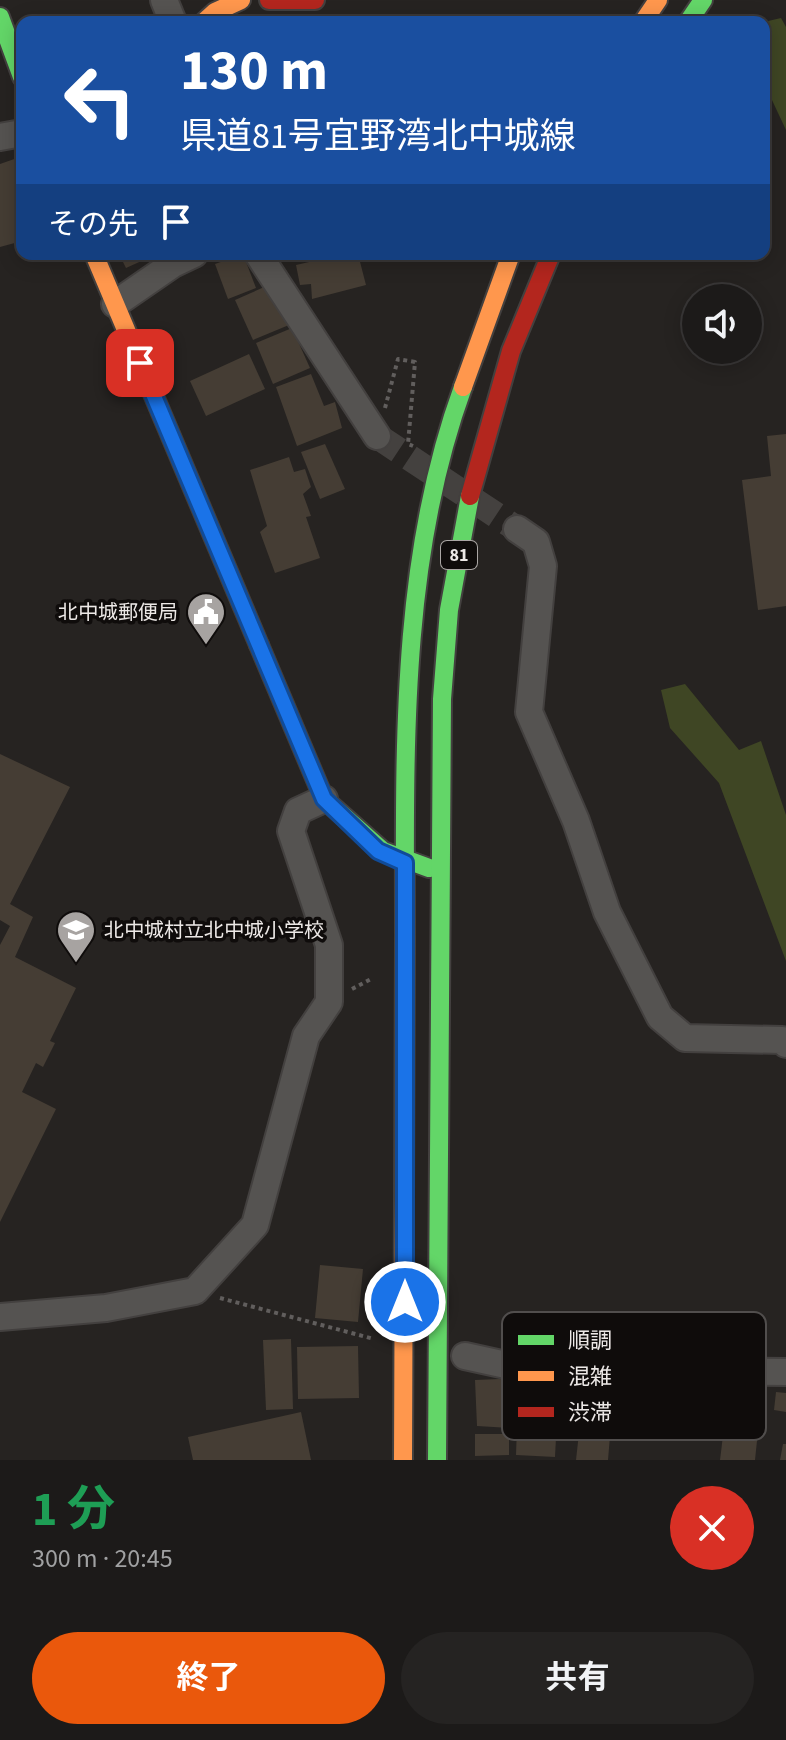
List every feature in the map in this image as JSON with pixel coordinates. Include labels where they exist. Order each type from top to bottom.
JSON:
[{"type":"main road","points":[[211,16],[241,0]]},
{"type":"main road","points":[[269,0],[315,0]]},
{"type":"main road","points":[[0,17],[6,52]]},
{"type":"main road","points":[[97,260],[324,799],[378,851],[405,863],[441,870]]},
{"type":"main road","name":"81","points":[[403,1460],[407,682],[419,564],[449,424],[491,299],[508,260]]},
{"type":"main road","name":"81","points":[[437,1460],[444,665],[458,559],[493,407],[532,295],[548,260]]},
{"type":"street","points":[[115,304],[185,260]]},
{"type":"street","points":[[262,260],[377,436]]},
{"type":"street","points":[[517,529],[536,542],[543,566],[529,712],[576,821],[607,912],[660,1017],[685,1038],[782,1040],[786,1044]]},
{"type":"street","points":[[0,1317],[106,1308],[195,1291],[255,1225],[306,1036],[329,1002],[329,945],[291,831],[298,811],[324,799]]},
{"type":"street","points":[[465,1356],[502,1364]]},
{"type":"street","points":[[766,1372],[786,1372]]},
{"type":"path","points":[[372,407],[385,408],[398,359],[415,362],[408,444]]},
{"type":"path","points":[[195,1291],[374,1339]]},
{"type":"green space","points":[[781,18],[786,27],[786,130],[770,96],[770,21]]},
{"type":"green space","points":[[685,684],[739,750],[761,741],[786,815],[786,961],[719,783],[670,728],[661,690]]},
{"type":"building","points":[[16,158],[16,243],[0,247],[0,164]]},
{"type":"building","points":[[122,260],[144,260],[126,268]]},
{"type":"building","points":[[226,260],[245,260],[256,288],[228,299],[215,264]]},
{"type":"building","points":[[318,260],[360,260],[366,285],[312,299],[311,284],[300,285],[296,265]]},
{"type":"building","points":[[271,284],[289,325],[253,340],[235,300]]},
{"type":"building","points":[[292,328],[310,368],[273,384],[256,343]]},
{"type":"building","points":[[249,354],[265,389],[206,416],[190,381]]},
{"type":"building","points":[[311,374],[324,406],[335,402],[342,428],[297,446],[276,387]]},
{"type":"building","points":[[786,434],[786,606],[758,610],[742,480],[771,476],[767,436]]},
{"type":"building","points":[[325,444],[345,489],[320,499],[301,452]]},
{"type":"building","points":[[289,457],[294,472],[305,469],[311,487],[303,494],[311,516],[306,517],[320,558],[275,573],[260,532],[267,526],[250,470]]},
{"type":"building","points":[[0,754],[70,787],[10,904],[33,917],[15,957],[76,988],[50,1041],[55,1043],[43,1067],[36,1063],[22,1092],[56,1109],[0,1222],[0,945],[10,926],[0,920]]},
{"type":"building","points":[[320,1265],[363,1269],[358,1322],[315,1318]]},
{"type":"building","points":[[291,1339],[293,1409],[266,1410],[263,1340]]},
{"type":"building","points":[[358,1346],[359,1398],[298,1399],[297,1347]]},
{"type":"building","points":[[502,1379],[502,1428],[477,1426],[475,1380]]},
{"type":"building","points":[[776,1392],[786,1393],[786,1412],[774,1410]]},
{"type":"building","points":[[301,1412],[311,1460],[193,1460],[188,1437]]},
{"type":"building","points":[[475,1434],[502,1434],[502,1440],[509,1440],[509,1455],[475,1456]]},
{"type":"building","points":[[517,1440],[556,1440],[555,1457],[516,1455]]},
{"type":"building","points":[[578,1440],[610,1440],[608,1460],[576,1460]]},
{"type":"building","points":[[722,1440],[757,1440],[755,1460],[720,1460]]},
{"type":"building","points":[[783,1444],[786,1444],[786,1460],[780,1460]]},
{"type":"tunnel","points":[[377,436],[517,529]]},
{"type":"traffic: fast","points":[[692,16],[703,0]]},
{"type":"traffic: fast","points":[[0,17],[16,61]]},
{"type":"traffic: fast","points":[[405,939],[406,730],[417,590],[427,521],[442,453],[463,387]]},
{"type":"traffic: fast","points":[[437,1460],[442,699],[449,610],[470,496]]},
{"type":"traffic: fast","points":[[259,645],[324,799],[383,851],[429,868]]},
{"type":"traffic: slow","points":[[211,16],[241,0]]},
{"type":"traffic: slow","points":[[647,16],[658,0]]},
{"type":"traffic: slow","points":[[97,260],[259,645]]},
{"type":"traffic: slow","points":[[463,387],[509,260]]},
{"type":"traffic: slow","points":[[403,1460],[405,939]]},
{"type":"traffic: jam","points":[[269,0],[315,0]]},
{"type":"traffic: jam","points":[[470,496],[511,351],[549,260]]},
{"type":"place","name":"北中城郵便局","points":[[206,646]]},
{"type":"place","name":"北中城村立北中城小学校","points":[[76,964]]},
{"type":"route","points":[[140,363],[324,799],[378,851],[405,863],[405,1302]]}]
